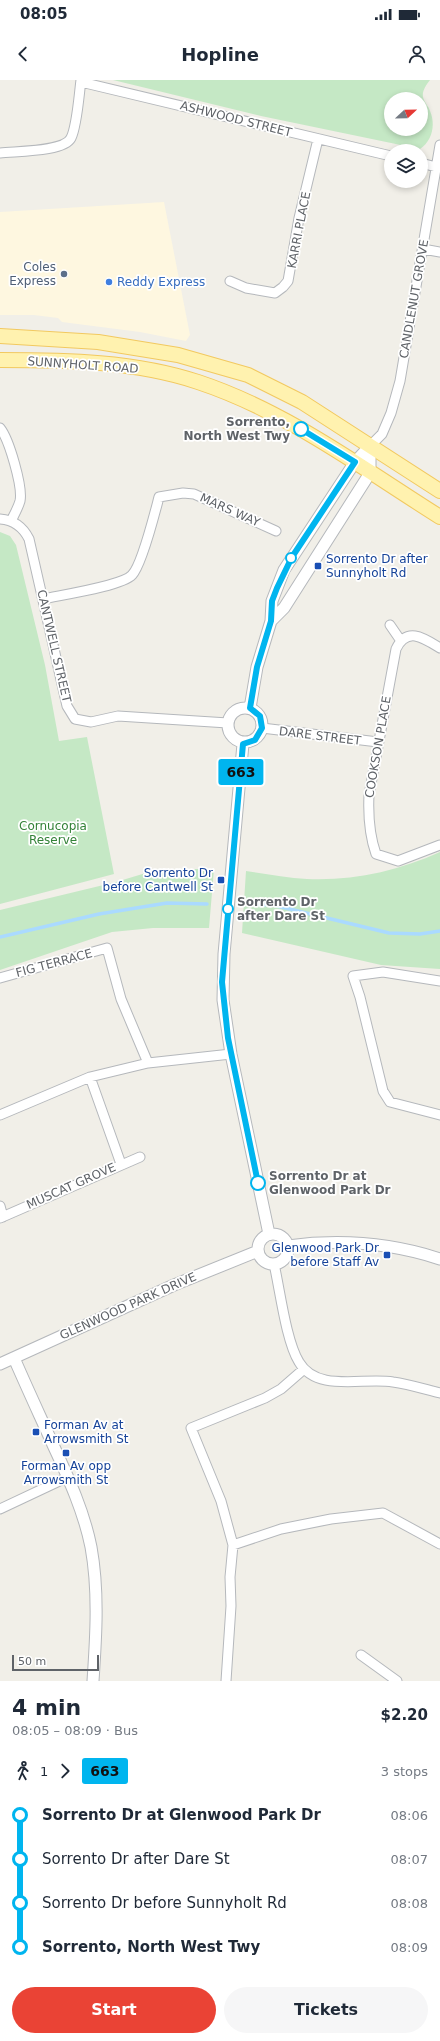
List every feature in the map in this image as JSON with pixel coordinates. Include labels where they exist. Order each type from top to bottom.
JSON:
[{"type":"main road","name":"SUNNYHOLT ROAD","points":[[0,336],[98,342],[178,355],[248,376],[302,402],[440,491]]},
{"type":"main road","name":"SUNNYHOLT ROAD","points":[[0,360],[114,365],[157,372],[197,382],[225,392],[273,414],[355,462],[440,517]]},
{"type":"street","name":"ASHWOOD STREET","points":[[81,81],[384,154]]},
{"type":"street","points":[[0,153],[56,148],[68,142],[72,134],[81,81]]},
{"type":"street","name":"KARRI PLACE","points":[[230,281],[246,288],[275,293],[288,281],[300,218],[318,139]]},
{"type":"street","name":"CANDLENUT GROVE","points":[[370,446],[382,434],[396,394],[440,145]]},
{"type":"street","points":[[428,165],[436,167]]},
{"type":"street","points":[[422,249],[440,252]]},
{"type":"street","points":[[0,428],[9,445],[20,490],[20,500],[11,521],[0,519]]},
{"type":"street","points":[[250,708],[257,667],[271,621],[272,601],[284,570],[355,462],[370,446]]},
{"type":"street","points":[[271,621],[284,608],[294,588],[349,509],[370,473],[370,446]]},
{"type":"street","name":"MARS WAY","points":[[43,599],[120,582],[133,574],[153,523],[159,497],[194,494],[276,531]]},
{"type":"street","name":"CANTWELL STREET","points":[[11,521],[22,527],[29,540],[67,706],[75,719],[83,722],[94,722],[118,716],[228,723]]},
{"type":"street","points":[[390,625],[401,641],[415,635],[425,638],[440,648]]},
{"type":"street","name":"COOKSON PLACE","points":[[401,641],[394,654],[378,742],[368,811],[370,833],[376,854],[398,861],[408,859],[440,845]]},
{"type":"street","points":[[243,707],[250,708],[260,716],[262,728],[255,740],[243,744],[236,741],[229,735],[228,723],[236,710],[243,707]]},
{"type":"street","name":"DARE STREET","points":[[262,728],[378,742]]},
{"type":"street","points":[[243,744],[223,968],[224,1012],[231,1054],[269,1234]]},
{"type":"street","name":"FIG TERRACE","points":[[0,978],[107,948],[120,999],[148,1063]]},
{"type":"street","points":[[440,981],[382,972],[353,976],[360,997],[383,1091],[390,1102],[440,1115]]},
{"type":"street","points":[[0,1115],[90,1077],[148,1063],[231,1054]]},
{"type":"street","points":[[90,1077],[121,1164]]},
{"type":"street","name":"MUSCAT GROVE","points":[[1,1218],[121,1164],[140,1157]]},
{"type":"street","points":[[0,1206],[1,1218]]},
{"type":"street","points":[[269,1234],[280,1235],[288,1246],[285,1259],[274,1264],[265,1262],[259,1256],[258,1252],[260,1241],[269,1234]]},
{"type":"street","points":[[288,1246],[326,1242],[375,1245],[406,1250],[440,1259]]},
{"type":"street","name":"GLENWOOD PARK DRIVE","points":[[0,1364],[174,1285],[258,1252]]},
{"type":"street","points":[[274,1264],[295,1355],[304,1369],[315,1377],[328,1380],[392,1382],[440,1393]]},
{"type":"street","points":[[14,1358],[68,1477],[86,1527],[94,1568],[96,1628],[93,1681]]},
{"type":"street","points":[[226,1681],[231,1606],[230,1577],[233,1545],[221,1501],[191,1428],[265,1398],[281,1389],[304,1369]]},
{"type":"street","points":[[0,1509],[68,1477]]},
{"type":"street","points":[[233,1545],[281,1529],[331,1519],[383,1513],[440,1544]]},
{"type":"street","points":[[360,1655],[397,1681]]},
{"type":"shaded area","points":[[164,202],[190,335],[186,341],[140,332],[62,322],[58,318],[34,315],[0,315],[0,212]]},
{"type":"green space","points":[[113,80],[430,80],[423,92],[384,92],[384,136],[428,136],[428,107],[432,116],[432,132],[426,144],[396,144],[261,116]]},
{"type":"green space","name":"Cornucopia Reserve","points":[[0,532],[10,536],[16,545],[45,665],[59,741],[87,737],[114,874],[0,904]]},
{"type":"green space","points":[[440,852],[440,969],[381,965],[242,933],[246,871],[299,878],[341,878],[375,873],[408,865]]},
{"type":"green space","points":[[159,869],[214,869],[209,928],[153,928],[112,932],[0,970],[0,910],[116,882]]},
{"type":"waterway","points":[[0,937],[99,914],[167,903],[207,904]]},
{"type":"waterway","points":[[246,904],[273,905],[389,933],[420,934],[440,931]]},
{"type":"bus line","name":"663","points":[[258,1183],[225,1023],[222,982],[243,744],[255,740],[260,734],[262,728],[260,716],[250,708],[257,667],[271,621],[272,601],[284,570],[355,462],[301,429]]},
{"type":"place","name":"Coles Express","points":[[64,274]]},
{"type":"place","name":"Reddy Express","points":[[109,282]]},
{"type":"place","name":"Sorrento, North West Twy","points":[[301,429]]},
{"type":"place","name":"Sorrento Dr after Sunnyholt Rd","points":[[318,566]]},
{"type":"place","name":"Sorrento Dr before Cantwell St","points":[[221,880]]},
{"type":"place","name":"Sorrento Dr after Dare St","points":[[228,909]]},
{"type":"place","name":"Sorrento Dr at Glenwood Park Dr","points":[[258,1183]]},
{"type":"place","name":"Glenwood Park Dr before Staff Av","points":[[387,1255]]},
{"type":"place","name":"Forman Av at Arrowsmith St","points":[[36,1432]]},
{"type":"place","name":"Forman Av opp Arrowsmith St","points":[[66,1453]]}]
